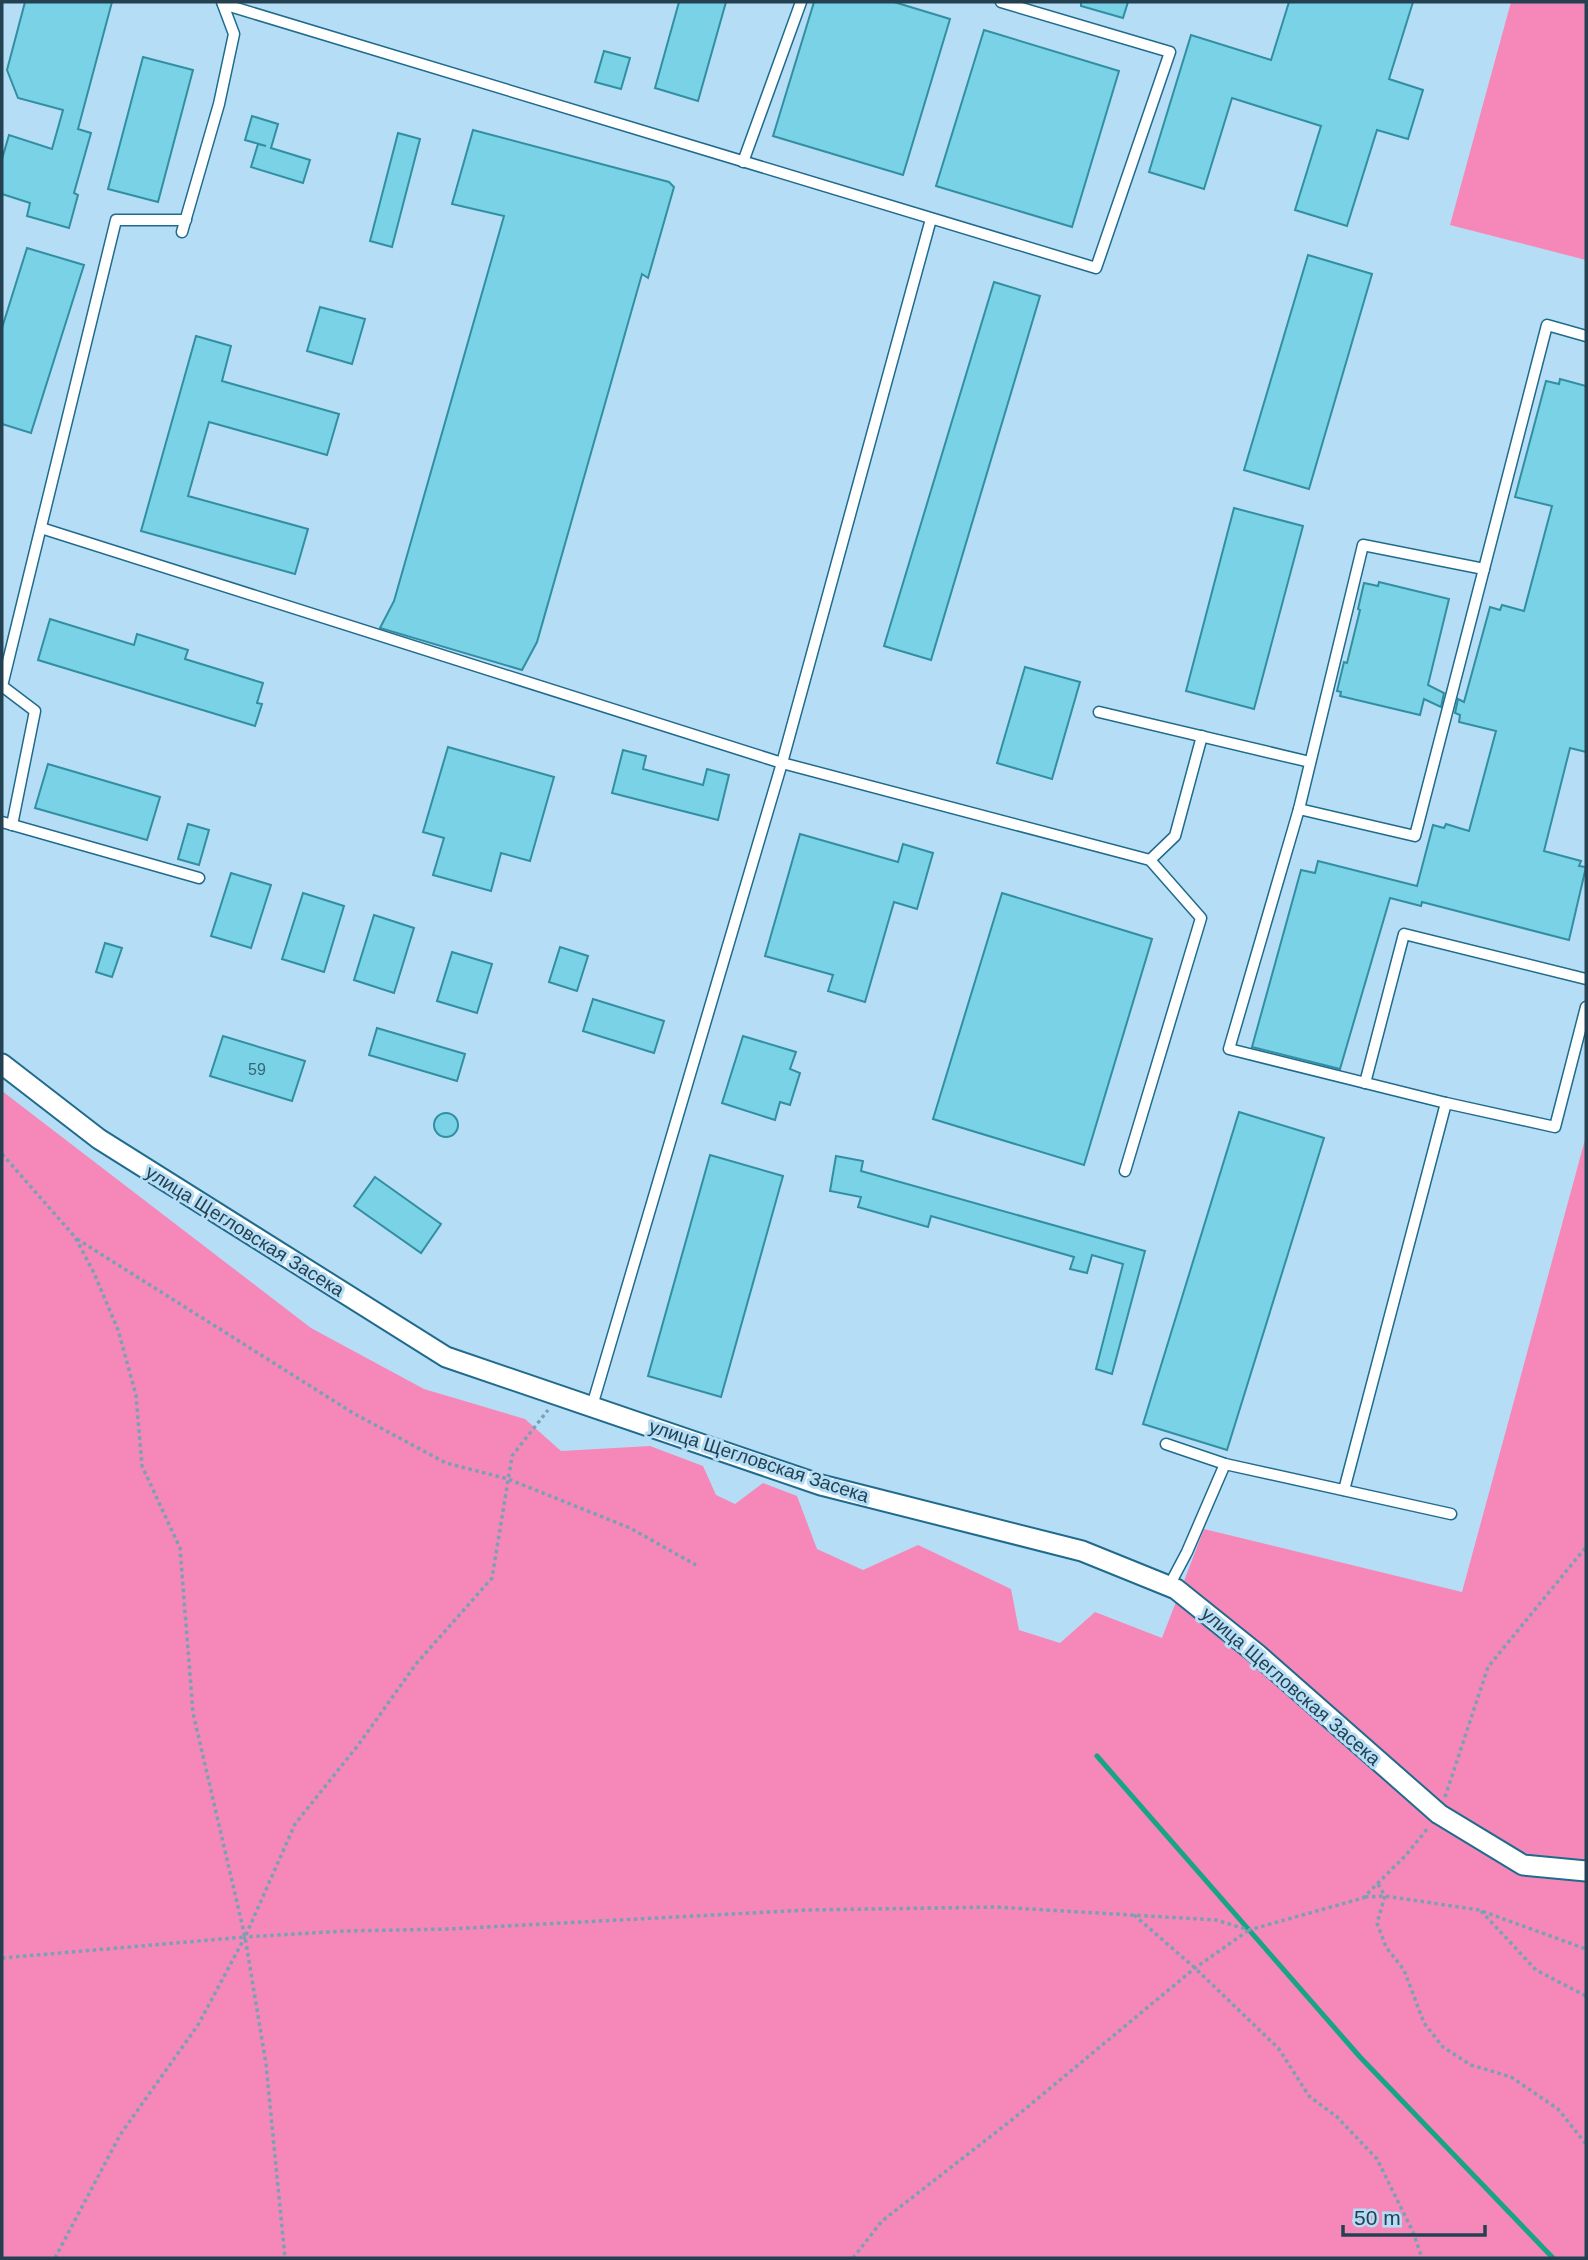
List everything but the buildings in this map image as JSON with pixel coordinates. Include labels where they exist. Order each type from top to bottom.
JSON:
[{"type":"street","name":"улица Щегловская Засека","points":[[2,1064],[99,1139],[446,1357],[821,1485],[1082,1551],[1176,1588],[1257,1654],[1440,1814],[1523,1865],[1586,1871]]},
{"type":"lane","points":[[743,162],[800,2]]},
{"type":"lane","points":[[222,3],[1096,268],[1170,52],[1001,2]]},
{"type":"lane","points":[[182,232],[219,104],[234,34],[222,3]]},
{"type":"lane","points":[[592,1406],[782,764],[931,219]]},
{"type":"lane","points":[[186,220],[116,220],[2,686],[35,711],[7,823],[199,878]]},
{"type":"lane","points":[[1299,808],[1415,836],[1547,325],[1586,336]]},
{"type":"lane","points":[[41,528],[782,764],[1150,860],[1201,918],[1125,1171]]},
{"type":"lane","points":[[1484,569],[1363,545],[1299,808],[1229,1049],[1446,1104],[1555,1127],[1586,1006]]},
{"type":"lane","points":[[1100,712],[1310,762]]},
{"type":"lane","points":[[1150,860],[1175,836],[1202,736]]},
{"type":"lane","points":[[1365,1083],[1404,934],[1586,979]]},
{"type":"lane","points":[[1344,1490],[1446,1104]]},
{"type":"lane","points":[[1166,1444],[1225,1464],[1451,1514]]},
{"type":"lane","points":[[1169,1586],[1187,1552],[1225,1464]]},
{"type":"path","points":[[2,1154],[75,1237],[94,1273],[118,1330],[136,1395],[142,1466],[180,1548],[193,1713],[245,1937],[266,2064],[285,2258]]},
{"type":"path","points":[[75,1237],[352,1413],[446,1463],[508,1479],[630,1528],[696,1565]]},
{"type":"path","points":[[55,2258],[120,2135],[198,2025],[245,1937],[295,1824],[359,1744],[416,1664],[492,1578],[512,1456],[560,1395]]},
{"type":"path","points":[[1363,1898],[1406,1855],[1440,1814],[1488,1667],[1586,1547]]},
{"type":"path","points":[[1378,1884],[1385,1896],[1377,1923],[1387,1947],[1404,1970],[1424,2023],[1443,2047],[1471,2065],[1511,2077],[1558,2109],[1586,2144]]},
{"type":"path","points":[[853,2258],[881,2221],[1013,2119],[1195,1968],[1249,1930],[1363,1898],[1385,1896],[1479,1910],[1586,1949]]},
{"type":"path","points":[[2,1958],[345,1931],[450,1929],[807,1910],[996,1907],[1216,1920],[1249,1930]]},
{"type":"path","points":[[1479,1910],[1535,1970],[1586,1996]]},
{"type":"path","points":[[1132,1914],[1195,1968],[1279,2049],[1309,2096],[1337,2117],[1377,2159],[1413,2232],[1422,2258]]},
{"type":"shaded area","points":[[1511,2],[1586,2],[1586,260],[1450,225]]},
{"type":"shaded area","points":[[2,1091],[311,1328],[424,1389],[525,1419],[561,1451],[650,1446],[703,1466],[716,1495],[735,1504],[763,1483],[797,1496],[817,1549],[863,1570],[918,1545],[1011,1589],[1019,1630],[1060,1643],[1095,1612],[1162,1638],[1204,1529],[1462,1592],[1586,1136],[1586,2258],[2,2258]]},
{"type":"waterway","points":[[1097,1756],[1360,2057],[1553,2258]]}]
